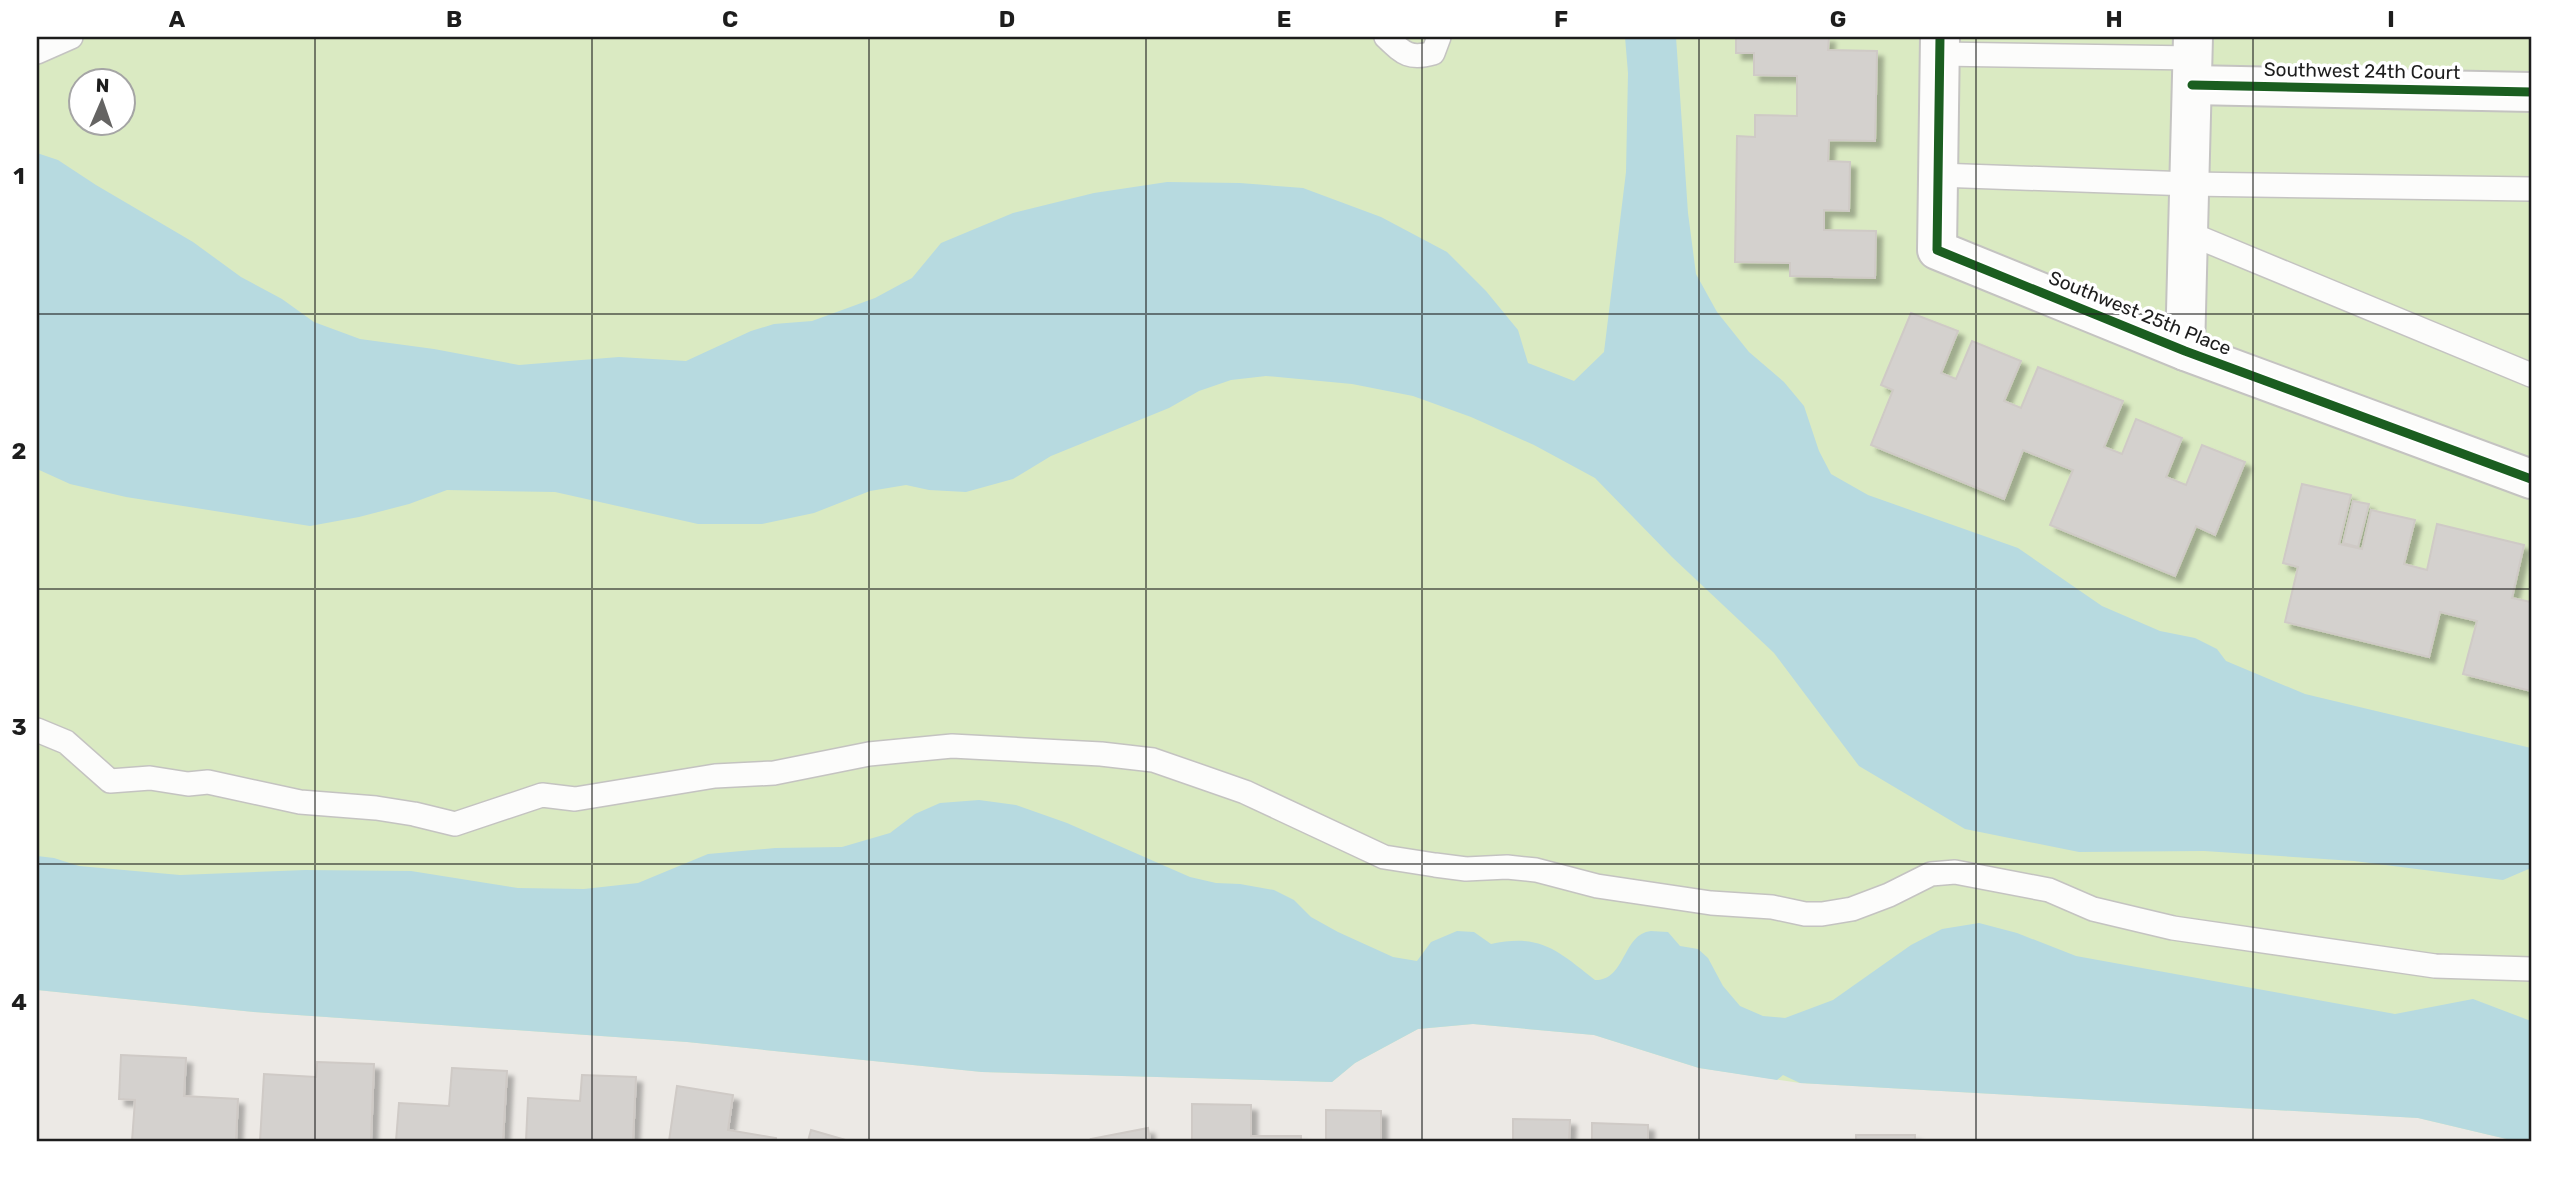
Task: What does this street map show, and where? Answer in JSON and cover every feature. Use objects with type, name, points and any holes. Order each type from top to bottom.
[{"type":"street","name":"Southwest 25th Place","points":[[1940,45],[1937,250],[2185,351],[2531,479]]},
{"type":"street","name":"Southwest 24th Court","points":[[2193,60],[2531,92]]},
{"type":"street","points":[[2185,351],[2193,60]]},
{"type":"lane","points":[[37,52],[71,37]]},
{"type":"lane","points":[[1386,37],[1411,57],[1433,53],[1440,37]]},
{"type":"lane","points":[[1940,45],[2193,60]]},
{"type":"lane","points":[[1938,176],[2190,184],[2531,189]]},
{"type":"lane","points":[[2188,233],[2531,375]]},
{"type":"lane","points":[[37,730],[66,742],[110,781],[150,778],[188,784],[208,782],[300,802],[376,808],[455,824],[542,795],[575,799],[715,776],[774,773],[869,754],[952,746],[1101,754],[1153,760],[1245,792],[1384,857],[1434,865],[1466,869],[1507,867],[1536,870],[1597,887],[1711,903],[1772,907],[1804,914],[1852,909],[1889,895],[1931,874],[1955,872],[2049,890],[2093,909],[2173,928],[2435,966],[2531,969]]},
{"type":"green space","points":[[37,37],[2531,37],[2531,1141],[2515,1141],[2418,1118],[1800,1083],[1699,1068],[1594,1035],[1473,1024],[1418,1029],[1355,1063],[1332,1082],[982,1072],[687,1042],[254,1012],[37,990]]},
{"type":"water","points":[[1625,37],[1676,37],[1688,213],[1696,274],[1717,312],[1749,352],[1784,382],[1804,406],[1819,451],[1831,474],[1868,495],[2018,548],[2102,606],[2160,631],[2195,638],[2217,649],[2226,661],[2305,694],[2531,748],[2531,868],[2503,880],[2354,861],[2204,851],[2079,852],[1965,829],[1859,766],[1774,653],[1672,557],[1595,478],[1534,445],[1471,417],[1413,396],[1352,384],[1266,376],[1231,380],[1199,391],[1169,408],[1051,456],[1013,479],[966,492],[929,490],[906,485],[870,491],[814,513],[762,524],[698,524],[555,492],[447,490],[409,504],[310,526],[126,497],[70,484],[37,469],[37,153],[58,160],[193,242],[241,277],[282,299],[314,322],[360,339],[519,365],[619,357],[686,361],[751,331],[774,324],[812,321],[875,298],[912,278],[941,243],[1013,213],[1094,193],[1167,182],[1240,183],[1303,188],[1381,217],[1447,252],[1486,291],[1518,330],[1528,363],[1574,381],[1604,352],[1626,172],[1628,73]]},
{"type":"water","points":[[979,800],[1016,805],[1067,823],[1190,877],[1274,890],[1294,900],[1311,917],[1393,957],[1417,961],[1431,942],[1457,931],[1474,932],[1491,944],[1523,941],[1548,947],[1595,980],[1613,973],[1634,940],[1642,934],[1651,931],[1668,932],[1680,946],[1698,949],[1708,958],[1723,986],[1740,1006],[1763,1016],[1785,1018],[1833,1000],[1911,945],[1942,929],[1979,923],[2017,933],[2076,956],[2395,1014],[2473,999],[2531,1021],[2531,1141],[2515,1141],[2418,1118],[1800,1083],[1783,1075],[1777,1080],[1699,1068],[1594,1035],[1473,1024],[1418,1029],[1355,1063],[1332,1082],[982,1072],[687,1042],[254,1012],[37,990],[37,856],[79,866],[180,875],[305,870],[411,871],[518,888],[584,889],[638,883],[708,854],[775,848],[842,847],[890,833],[915,814],[940,803]]},
{"type":"building","points":[[1736,37],[1829,37],[1828,50],[1877,51],[1875,141],[1829,140],[1828,161],[1850,162],[1849,211],[1824,210],[1824,230],[1876,231],[1875,278],[1790,276],[1790,263],[1735,262],[1737,136],[1755,137],[1755,115],[1797,116],[1797,76],[1754,75],[1754,53],[1736,53]]},
{"type":"building","points":[[1911,313],[1958,331],[1941,373],[1956,379],[1972,341],[2021,361],[2004,401],[2021,408],[2038,367],[2123,401],[2104,447],[2122,454],[2136,419],[2182,438],[2166,477],[2186,485],[2202,445],[2245,462],[2215,535],[2196,526],[2175,576],[2050,525],[2073,470],[2023,450],[2004,499],[1871,445],[1893,390],[1881,385]]},
{"type":"building","points":[[2302,484],[2351,495],[2339,544],[2362,549],[2371,510],[2415,520],[2404,564],[2427,570],[2437,524],[2524,545],[2512,598],[2531,602],[2531,691],[2463,674],[2477,621],[2440,612],[2429,657],[2285,622],[2298,567],[2283,563]]},
{"type":"building","points":[[2353,501],[2369,504],[2358,547],[2343,543]]},
{"type":"building","points":[[121,1055],[186,1058],[184,1096],[238,1099],[236,1141],[132,1141],[135,1100],[119,1099]]},
{"type":"building","points":[[317,1062],[374,1064],[371,1141],[260,1141],[264,1074],[316,1077]]},
{"type":"building","points":[[452,1068],[507,1071],[503,1141],[396,1141],[399,1103],[449,1106]]},
{"type":"building","points":[[582,1075],[636,1077],[633,1141],[526,1141],[528,1098],[580,1101]]},
{"type":"building","points":[[677,1086],[733,1095],[728,1130],[776,1138],[776,1141],[669,1141]]},
{"type":"building","points":[[1192,1104],[1251,1105],[1251,1136],[1301,1136],[1301,1141],[1192,1141]]},
{"type":"building","points":[[1326,1110],[1381,1111],[1381,1141],[1326,1141]]},
{"type":"building","points":[[1513,1119],[1570,1120],[1569,1141],[1513,1141]]},
{"type":"building","points":[[1592,1123],[1648,1125],[1648,1141],[1592,1141]]},
{"type":"building","points":[[1148,1128],[1150,1141],[1091,1139]]},
{"type":"building","points":[[811,1130],[849,1141],[808,1141]]},
{"type":"building","points":[[1856,1135],[1915,1135],[1915,1141],[1856,1141]]},
{"type":"cycle path","points":[[1940,37],[1937,250],[2185,351],[2531,479]]},
{"type":"cycle path","points":[[2192,85],[2531,92]]}]
